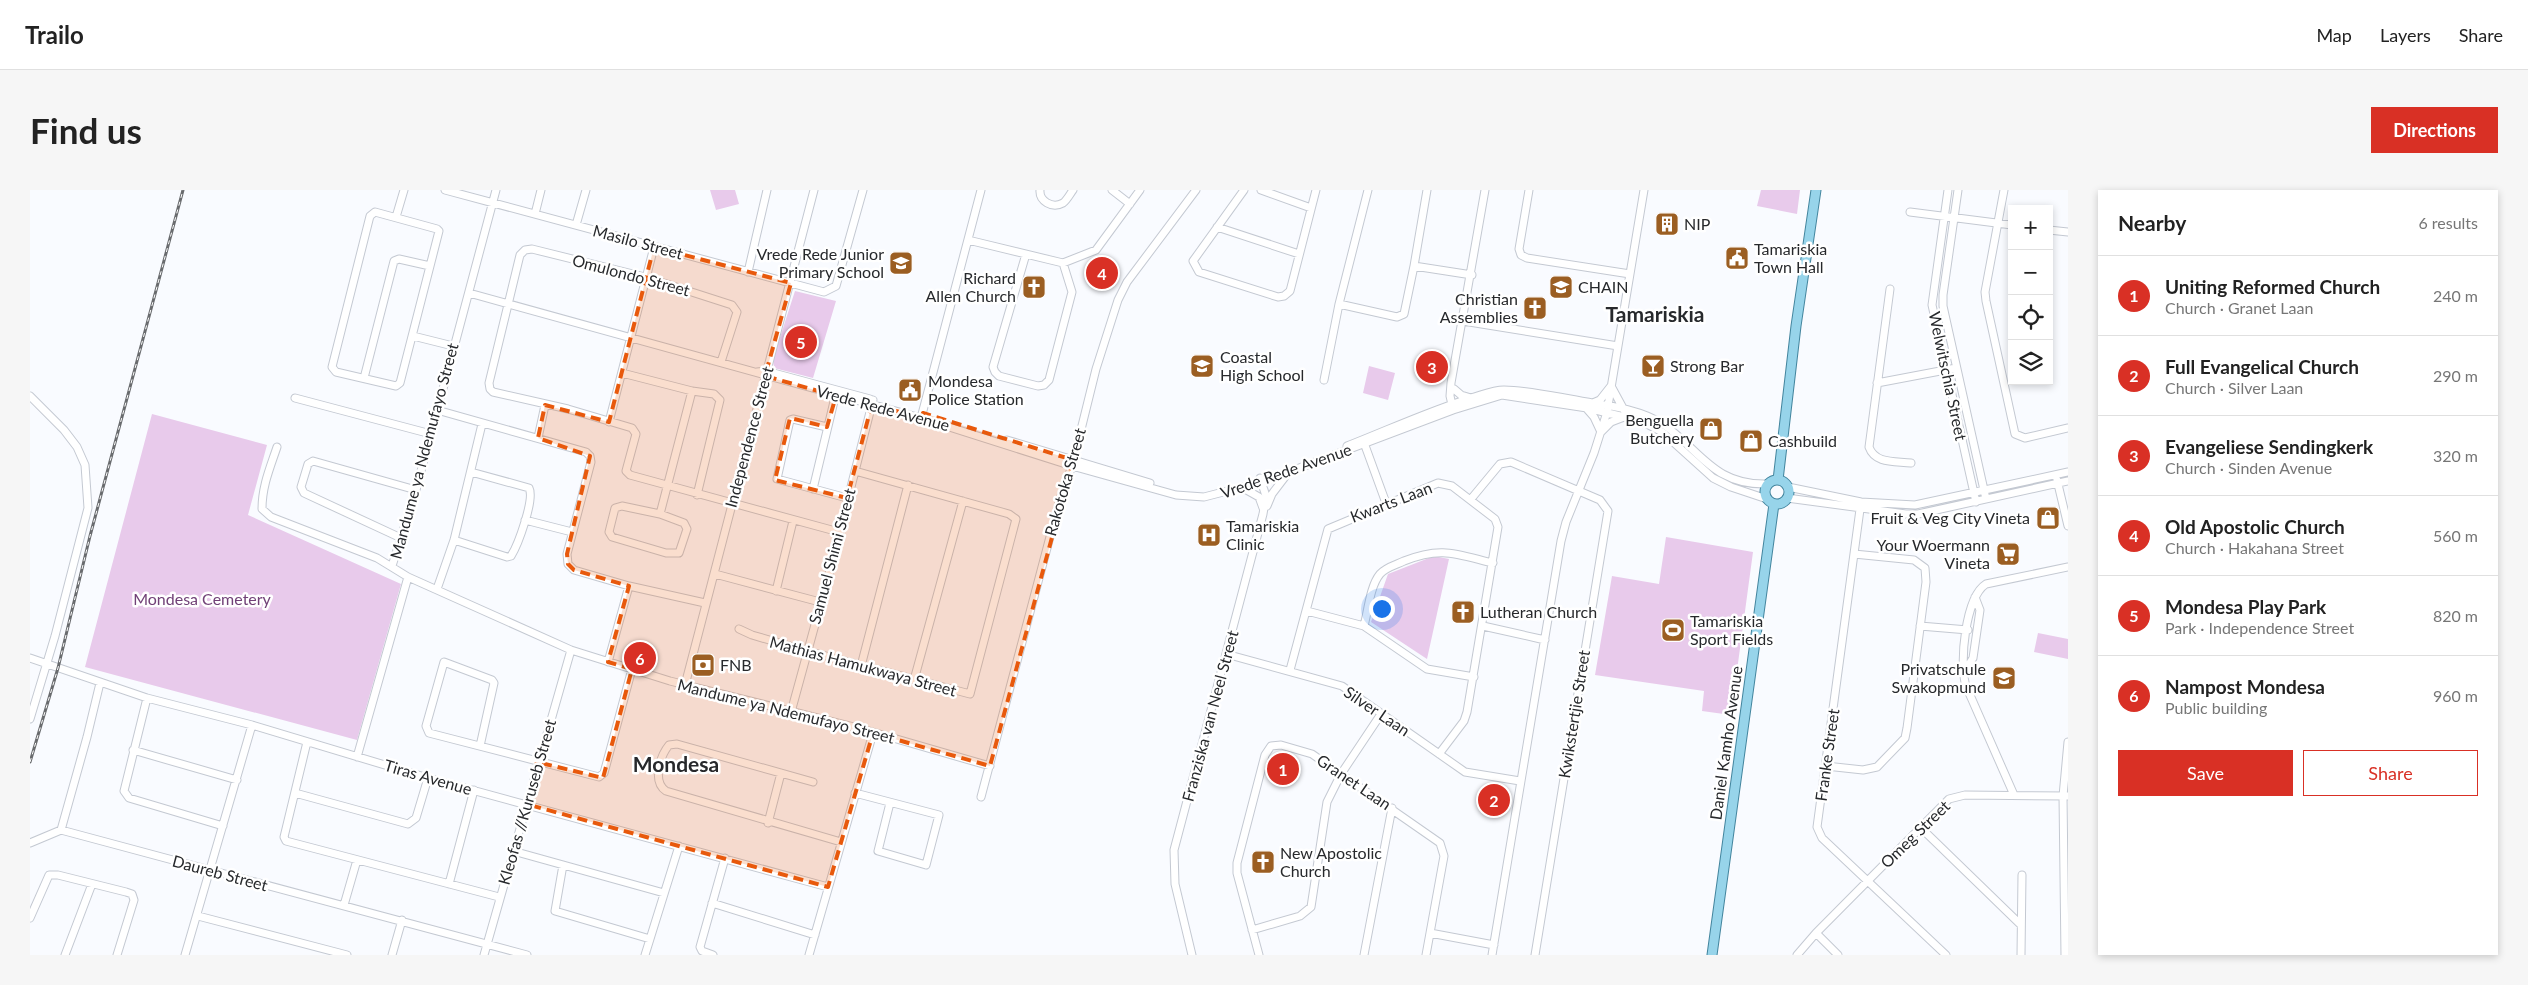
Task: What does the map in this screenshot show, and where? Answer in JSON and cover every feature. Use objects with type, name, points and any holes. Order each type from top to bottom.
[{"type":"main road","points":[[1778,480],[1796,326],[1816,190]]},
{"type":"main road","points":[[1768,484],[1778,480]]},
{"type":"main road","points":[[1770,502],[1784,502],[1787,498],[1788,487],[1778,480]]},
{"type":"main road","name":"Daniel Kamho Avenue","points":[[1712,955],[1770,502],[1764,491],[1768,484]]},
{"type":"street","points":[[396,216],[404,190]]},
{"type":"street","name":"Masilo Street","points":[[446,190],[824,292],[836,286],[863,190]]},
{"type":"street","name":"Mandume ya Ndemufayo Street","points":[[496,190],[416,490],[392,566],[408,577],[572,650],[685,684],[873,732],[990,766]]},
{"type":"street","points":[[535,214],[541,190]]},
{"type":"street","points":[[576,225],[586,190]]},
{"type":"street","points":[[748,272],[767,190]]},
{"type":"street","name":"Independence Street","points":[[685,684],[814,190]]},
{"type":"street","points":[[922,415],[981,190]]},
{"type":"street","points":[[1040,190],[1040,198],[1043,202],[1055,205],[1062,204],[1073,190]]},
{"type":"street","points":[[1112,190],[1130,204]]},
{"type":"street","points":[[968,240],[1063,263],[1096,250],[1140,190]]},
{"type":"street","name":"Rakotoka Street","points":[[981,797],[1096,369],[1118,300],[1127,282],[1196,190]]},
{"type":"street","points":[[1244,190],[1193,261],[1199,272],[1278,297],[1284,296],[1290,291],[1316,190]]},
{"type":"street","points":[[1260,190],[1311,208]]},
{"type":"street","points":[[1324,380],[1340,304],[1368,190]]},
{"type":"street","points":[[1340,304],[1396,317],[1404,314],[1427,190]]},
{"type":"street","points":[[1455,406],[1452,386],[1485,190]]},
{"type":"street","points":[[1529,190],[1519,249],[1521,255],[1527,258],[1630,274]]},
{"type":"street","points":[[1492,955],[1520,781],[1564,531],[1608,409],[1644,190]]},
{"type":"street","name":"Welwitschia Street","points":[[1948,190],[1932,300],[1976,502]]},
{"type":"street","name":"Welwitschia Street","points":[[1958,190],[1943,295],[1956,368],[1986,499]]},
{"type":"street","points":[[2004,190],[1985,292],[2015,434],[2025,438],[2068,428]]},
{"type":"street","points":[[375,212],[396,216],[437,229],[439,232],[430,266],[400,383],[396,386],[388,385],[336,372],[332,367],[370,216],[375,212]]},
{"type":"street","points":[[1910,212],[2008,224]]},
{"type":"street","points":[[1217,227],[1299,254]]},
{"type":"street","points":[[2053,230],[2068,232]]},
{"type":"street","points":[[609,422],[654,247]]},
{"type":"street","name":"Omulondo Street","points":[[510,305],[520,255],[525,250],[532,249],[645,277],[735,307],[737,312],[721,362]]},
{"type":"street","points":[[1026,254],[993,367],[994,372],[1000,376],[1038,386],[1044,385],[1048,380],[1071,296],[1071,284],[1063,263]]},
{"type":"street","points":[[364,378],[394,261],[399,259],[430,266]]},
{"type":"street","points":[[1414,266],[1472,275]]},
{"type":"street","points":[[1890,289],[1869,447],[1871,453],[1879,460],[1911,463]]},
{"type":"street","name":"Vrede Rede Avenue","points":[[469,293],[922,415],[1176,495],[1204,497],[1243,488],[1364,442]]},
{"type":"street","points":[[510,305],[496,348],[490,389],[494,392],[568,409],[635,431],[628,473],[698,495],[839,532]]},
{"type":"street","points":[[1463,321],[1618,346]]},
{"type":"street","points":[[413,336],[453,346]]},
{"type":"street","points":[[1877,383],[1956,368]]},
{"type":"street","points":[[622,373],[692,391],[714,394],[720,400],[698,495]]},
{"type":"street","points":[[1452,386],[1461,395],[1472,398]]},
{"type":"street","points":[[1601,432],[1590,406],[1600,400],[1611,386]]},
{"type":"street","points":[[1601,432],[1624,413],[1611,386]]},
{"type":"street","name":"Vrede Rede Avenue","points":[[1072,463],[1177,491],[1204,493],[1261,480],[1290,471],[1472,398],[1504,390],[1608,409],[1642,420],[1662,432],[1710,476],[1721,483],[1770,502]]},
{"type":"street","points":[[660,514],[692,391]]},
{"type":"street","points":[[813,489],[836,393]]},
{"type":"street","name":"Vrede Rede Avenue","points":[[1455,406],[1502,395],[1590,406]]},
{"type":"street","points":[[30,396],[64,430],[77,447],[85,465],[88,487],[88,508],[30,719]]},
{"type":"street","points":[[296,398],[431,434]]},
{"type":"street","name":"Samuel Shimi Street","points":[[791,712],[873,402]]},
{"type":"street","points":[[538,438],[545,405]]},
{"type":"street","points":[[437,410],[586,452],[590,456],[591,462],[567,554],[568,564],[574,570],[629,586],[706,603]]},
{"type":"street","name":"Vrede Rede Avenue","points":[[1624,413],[1642,414],[1661,423],[1710,467],[1724,476],[1742,482],[1768,484]]},
{"type":"street","points":[[827,427],[793,419],[790,420],[776,476],[780,481],[847,498]]},
{"type":"street","points":[[437,589],[454,540],[482,424]]},
{"type":"street","points":[[1364,442],[1386,503]]},
{"type":"street","points":[[277,447],[265,480],[262,509],[271,517],[392,566]]},
{"type":"street","points":[[401,538],[304,494],[301,487],[308,464],[313,461],[416,490]]},
{"type":"street","name":"Kwikstertjie Street","points":[[1471,499],[1504,461],[1511,462],[1600,500],[1607,506],[1608,513],[1535,955]]},
{"type":"street","name":"Mathias Hamukwaya Street","points":[[739,629],[752,635],[807,651],[970,694],[1016,519],[1009,514],[855,471]]},
{"type":"street","points":[[1263,514],[1272,494],[1290,471]]},
{"type":"street","points":[[454,540],[507,557],[513,553],[525,520],[531,496],[528,488],[471,472]]},
{"type":"street","points":[[1787,498],[1860,505],[1918,514],[2058,483],[2068,483],[2066,472],[1915,505],[1860,505],[1788,487]]},
{"type":"street","points":[[2056,474],[2068,526]]},
{"type":"street","name":"Franziska van Neel Street","points":[[1192,955],[1175,884],[1174,850],[1263,514],[1266,496],[1261,480]]},
{"type":"street","name":"Kwarts Laan","points":[[1290,670],[1328,529],[1386,503],[1438,483],[1452,486],[1471,499],[1497,523],[1483,626],[1464,721],[1440,754]]},
{"type":"street","points":[[861,666],[908,485]]},
{"type":"street","points":[[1243,488],[1259,497],[1263,514]]},
{"type":"street","points":[[914,680],[962,501]]},
{"type":"street","name":"Franke Street","points":[[1860,505],[1818,819],[1818,832],[1946,955]]},
{"type":"street","points":[[618,507],[660,514],[686,526],[677,554],[645,547],[610,535],[610,526],[618,507]]},
{"type":"street","points":[[525,520],[572,532]]},
{"type":"street","points":[[776,591],[793,521]]},
{"type":"street","points":[[1364,626],[1376,583],[1380,574],[1388,568],[1424,553],[1444,551],[1493,563]]},
{"type":"street","points":[[1826,766],[1870,769],[1877,767],[1905,738],[1926,582],[1925,568],[1914,560],[1854,554]]},
{"type":"street","points":[[2014,795],[1966,686],[1963,674],[1962,661],[1972,603],[1986,584],[2068,567]]},
{"type":"street","points":[[715,574],[820,602]]},
{"type":"street","points":[[357,757],[408,577]]},
{"type":"street","points":[[608,662],[629,586]]},
{"type":"street","points":[[1963,674],[1973,658],[1980,610],[1975,597]]},
{"type":"street","points":[[1307,611],[1364,626],[1420,666],[1474,677]]},
{"type":"street","points":[[1483,626],[1544,640]]},
{"type":"street","points":[[1920,626],[1968,630]]},
{"type":"street","name":"Kleofas //Kuruseb Street","points":[[484,955],[538,762],[572,650]]},
{"type":"street","name":"Silver Laan","points":[[1226,654],[1290,670],[1342,686],[1465,772],[1520,781]]},
{"type":"street","name":"Tiras Avenue","points":[[30,658],[147,698],[252,725],[428,778],[725,858],[828,888]]},
{"type":"street","points":[[480,746],[494,683],[492,680],[444,662],[434,690],[427,730],[429,733],[599,777],[602,776],[632,669]]},
{"type":"street","points":[[30,843],[61,830],[88,737],[100,683]]},
{"type":"street","points":[[147,698],[132,750],[124,791],[129,798],[223,826]]},
{"type":"street","points":[[1252,930],[1300,916],[1311,907],[1327,802],[1340,774],[1381,714]]},
{"type":"street","points":[[185,955],[198,916],[252,725]]},
{"type":"street","points":[[809,955],[873,732]]},
{"type":"street","points":[[307,742],[285,839],[357,860],[500,897]]},
{"type":"street","points":[[2065,955],[2065,796],[2068,742]]},
{"type":"street","points":[[813,782],[677,744],[669,745],[664,751],[658,780],[660,787],[666,791],[768,823],[841,842]]},
{"type":"street","name":"Granet Laan","points":[[1259,955],[1237,873],[1237,863],[1266,755],[1271,746],[1281,745],[1312,754],[1440,843],[1444,856],[1426,955]]},
{"type":"street","points":[[132,750],[236,780]]},
{"type":"street","points":[[768,823],[781,774]]},
{"type":"street","points":[[295,793],[408,824],[416,818],[428,778]]},
{"type":"street","points":[[449,884],[474,790]]},
{"type":"street","points":[[855,792],[939,815],[926,865],[878,851],[890,802]]},
{"type":"street","name":"Omeg Street","points":[[1798,955],[1816,933],[1949,799],[1965,795],[2065,796]]},
{"type":"street","points":[[1364,955],[1392,808]]},
{"type":"street","points":[[1920,827],[2021,925]]},
{"type":"street","name":"Daureb Street","points":[[61,830],[527,955]]},
{"type":"street","points":[[645,955],[679,846]]},
{"type":"street","points":[[513,851],[664,893]]},
{"type":"street","points":[[712,955],[702,951],[700,948],[725,858]]},
{"type":"street","points":[[344,905],[357,860]]},
{"type":"street","points":[[564,865],[555,911],[650,939]]},
{"type":"street","points":[[30,918],[49,875],[58,875],[132,894],[134,900],[117,955]]},
{"type":"street","points":[[2021,955],[2022,875]]},
{"type":"street","points":[[65,955],[92,884]]},
{"type":"street","points":[[712,903],[815,935]]},
{"type":"street","points":[[198,916],[320,952],[347,955]]},
{"type":"street","points":[[392,955],[402,920]]},
{"type":"street","points":[[1430,933],[1494,945]]},
{"type":"street","points":[[1816,933],[1838,955]]},
{"type":"highlighted area","points":[[654,247],[791,283],[765,376],[836,396],[827,427],[790,418],[775,480],[847,498],[872,404],[921,418],[923,413],[1073,460],[990,766],[873,733],[828,887],[526,804],[537,762],[603,778],[632,669],[608,662],[629,586],[574,570],[568,564],[567,554],[590,456],[538,438],[545,405],[609,422]]},
{"type":"green space","points":[[710,190],[735,190],[739,204],[716,210]]},
{"type":"green space","points":[[1761,190],[1800,190],[1797,214],[1757,206]]},
{"type":"green space","points":[[795,291],[836,301],[813,378],[774,368],[773,359]]},
{"type":"green space","points":[[1369,366],[1395,373],[1388,400],[1363,393]]},
{"type":"green space","name":"Mondesa Cemetery","points":[[152,414],[267,445],[248,515],[401,584],[357,740],[85,667]]},
{"type":"green space","name":"Tamariskia Sport Fields","points":[[1666,537],[1753,552],[1731,715],[1702,711],[1704,691],[1595,675],[1612,576],[1659,584]]},
{"type":"green space","points":[[1434,556],[1449,559],[1427,659],[1371,622],[1388,574]]},
{"type":"green space","points":[[2038,633],[2068,639],[2068,659],[2034,652]]},
{"type":"railway","points":[[30,762],[58,668],[90,536],[183,190]]},
{"type":"place","name":"NIP","points":[[1667,224]]},
{"type":"place","name":"Tamariskia Town Hall","points":[[1737,258]]},
{"type":"place","name":"Vrede Rede Junior Primary School","points":[[901,263]]},
{"type":"place","name":"Old Apostolic Church","points":[[1102,273]]},
{"type":"place","name":"Richard Allen Church","points":[[1034,287]]},
{"type":"place","name":"CHAIN","points":[[1561,287]]},
{"type":"place","name":"Christian Assemblies","points":[[1535,308]]},
{"type":"place","name":"Mondesa Play Park","points":[[801,342]]},
{"type":"place","name":"Coastal High School","points":[[1202,366]]},
{"type":"place","name":"Strong Bar","points":[[1653,366]]},
{"type":"place","name":"Evangeliese Sendingkerk","points":[[1432,367]]},
{"type":"place","name":"Mondesa Police Station","points":[[910,390]]},
{"type":"place","name":"Benguella Butchery","points":[[1711,429]]},
{"type":"place","name":"Cashbuild","points":[[1751,441]]},
{"type":"place","name":"Fruit & Veg City Vineta","points":[[2048,518]]},
{"type":"place","name":"Tamariskia Clinic","points":[[1209,535]]},
{"type":"place","name":"Your Woermann Vineta","points":[[2008,554]]},
{"type":"place","name":"Lutheran Church","points":[[1463,612]]},
{"type":"place","name":"Tamariskia Sport Fields","points":[[1673,630]]},
{"type":"place","name":"Nampost Mondesa","points":[[640,658]]},
{"type":"place","name":"FNB","points":[[703,665]]},
{"type":"place","name":"Privatschule Swakopmund","points":[[2004,678]]},
{"type":"place","name":"Uniting Reformed Church","points":[[1283,769]]},
{"type":"place","name":"Full Evangelical Church","points":[[1494,800]]},
{"type":"place","name":"New Apostolic Church","points":[[1263,862]]},
{"type":"district","name":"Tamariskia","points":[[1655,315]]},
{"type":"district","name":"Mondesa","points":[[676,765]]}]
